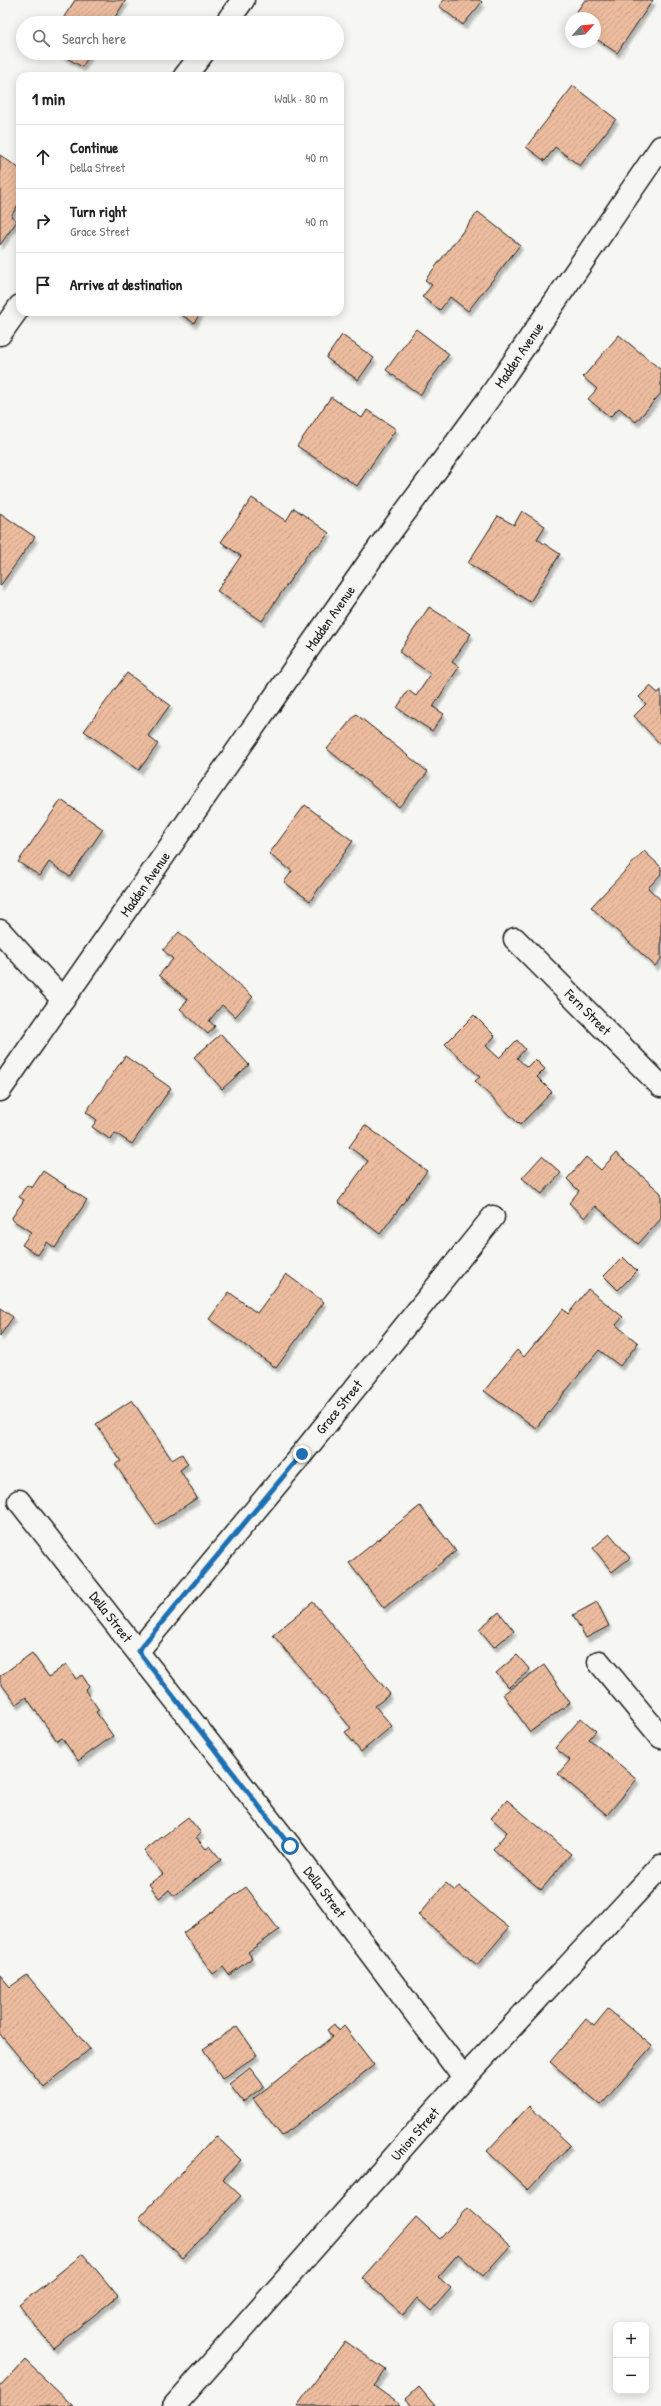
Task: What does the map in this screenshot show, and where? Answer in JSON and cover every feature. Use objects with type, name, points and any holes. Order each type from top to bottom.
[{"type":"street","points":[[231,16],[243,0]]},
{"type":"street","points":[[188,72],[198,60]]},
{"type":"street","name":"Madden Avenue","points":[[0,1090],[378,549],[487,401],[661,147]]},
{"type":"street","points":[[0,334],[16,312]]},
{"type":"street","points":[[0,931],[63,1000]]},
{"type":"street","name":"Fern Street","points":[[515,939],[661,1086]]},
{"type":"street","name":"Grace Street","points":[[138,1651],[297,1460],[493,1217]]},
{"type":"street","name":"Della Street","points":[[19,1501],[290,1846],[464,2078]]},
{"type":"street","points":[[598,1662],[661,1736]]},
{"type":"street","name":"Union Street","points":[[174,2406],[464,2078],[661,1866]]},
{"type":"building","points":[[75,0],[126,0],[116,16],[65,16]]},
{"type":"building","points":[[444,0],[479,0],[482,2],[463,25],[439,6]]},
{"type":"building","points":[[585,0],[653,0],[617,53],[601,42],[601,12],[576,12]]},
{"type":"building","points":[[70,60],[86,60],[82,67]]},
{"type":"building","points":[[573,86],[616,119],[580,166],[555,147],[545,161],[526,147]]},
{"type":"building","points":[[0,155],[16,166],[16,208],[11,216],[16,220],[16,222],[0,245]]},
{"type":"building","points":[[478,212],[520,245],[468,311],[450,297],[440,310],[422,297],[432,285],[425,280]]},
{"type":"building","points":[[183,316],[198,316],[194,323]]},
{"type":"building","points":[[416,329],[449,354],[420,395],[386,370]]},
{"type":"building","points":[[342,335],[374,358],[358,380],[326,358]]},
{"type":"building","points":[[619,335],[661,370],[661,393],[636,422],[619,408],[610,417],[588,399],[597,389],[583,377]]},
{"type":"building","points":[[331,397],[362,418],[367,410],[396,429],[357,486],[297,446]]},
{"type":"building","points":[[252,498],[286,521],[294,508],[329,533],[320,544],[310,551],[262,621],[217,591],[241,556],[221,542]]},
{"type":"building","points":[[522,511],[545,526],[537,539],[560,554],[530,602],[468,563],[498,516],[514,525]]},
{"type":"building","points":[[0,513],[35,537],[0,586]]},
{"type":"building","points":[[429,607],[471,634],[452,662],[459,667],[433,707],[444,714],[432,731],[397,708],[408,690],[416,696],[431,674],[399,652]]},
{"type":"building","points":[[127,673],[170,705],[148,736],[158,744],[139,770],[84,731]]},
{"type":"building","points":[[650,686],[658,693],[661,690],[661,745],[634,716],[646,704],[639,697]]},
{"type":"building","points":[[356,714],[428,772],[399,807],[327,749]]},
{"type":"building","points":[[61,800],[103,829],[70,877],[49,862],[40,876],[18,862]]},
{"type":"building","points":[[305,805],[353,841],[310,901],[284,882],[292,871],[269,854]]},
{"type":"building","points":[[644,851],[661,867],[661,874],[648,888],[661,900],[661,959],[655,966],[591,907]]},
{"type":"building","points":[[179,932],[253,997],[235,1017],[222,1005],[209,1021],[215,1026],[208,1034],[180,1009],[188,1000],[159,975],[173,959],[163,950]]},
{"type":"building","points":[[474,1015],[495,1036],[486,1046],[499,1058],[517,1040],[525,1049],[517,1058],[527,1067],[535,1059],[545,1069],[537,1077],[552,1092],[520,1125],[475,1081],[480,1077],[445,1044]]},
{"type":"building","points":[[221,1034],[249,1065],[222,1089],[194,1057]]},
{"type":"building","points":[[125,1056],[171,1088],[132,1144],[115,1133],[111,1140],[92,1127],[97,1120],[86,1112]]},
{"type":"building","points":[[365,1125],[427,1171],[380,1234],[338,1202],[368,1161],[349,1147]]},
{"type":"building","points":[[616,1153],[661,1193],[661,1219],[638,1244],[596,1206],[585,1218],[569,1203],[579,1191],[567,1179],[586,1157],[601,1170]]},
{"type":"building","points":[[542,1156],[561,1173],[542,1194],[522,1178]]},
{"type":"building","points":[[43,1171],[87,1200],[55,1248],[47,1242],[38,1255],[22,1245],[31,1232],[11,1219],[24,1200],[19,1197],[27,1185],[32,1188]]},
{"type":"building","points":[[623,1257],[637,1271],[618,1290],[604,1276]]},
{"type":"building","points":[[286,1274],[324,1302],[276,1368],[209,1319],[229,1292],[257,1313]]},
{"type":"building","points":[[588,1289],[623,1317],[616,1325],[638,1343],[620,1366],[599,1350],[536,1428],[484,1391],[517,1350],[524,1357],[563,1309],[568,1314]]},
{"type":"building","points":[[0,1308],[13,1317],[0,1336]]},
{"type":"building","points":[[132,1400],[172,1460],[182,1454],[188,1464],[180,1470],[197,1498],[156,1525],[115,1464],[121,1461],[96,1424]]},
{"type":"building","points":[[420,1506],[456,1551],[384,1608],[349,1563]]},
{"type":"building","points":[[610,1534],[630,1558],[612,1572],[593,1548]]},
{"type":"building","points":[[313,1602],[390,1694],[375,1706],[392,1726],[361,1752],[345,1732],[351,1728],[273,1635]]},
{"type":"building","points":[[597,1602],[609,1626],[586,1638],[573,1615]]},
{"type":"building","points":[[499,1612],[514,1631],[494,1647],[479,1629]]},
{"type":"building","points":[[32,1653],[49,1677],[66,1664],[76,1679],[82,1675],[89,1686],[85,1690],[99,1710],[96,1712],[113,1736],[78,1761],[62,1738],[57,1741],[26,1697],[16,1704],[0,1682],[0,1676]]},
{"type":"building","points":[[517,1655],[530,1670],[509,1687],[496,1673]]},
{"type":"building","points":[[544,1665],[570,1703],[530,1732],[503,1694]]},
{"type":"building","points":[[581,1718],[596,1731],[589,1739],[637,1779],[607,1815],[558,1774],[570,1760],[555,1748]]},
{"type":"building","points":[[507,1800],[571,1854],[541,1890],[493,1849],[507,1832],[491,1818]]},
{"type":"building","points":[[188,1817],[201,1833],[196,1837],[206,1849],[210,1846],[221,1860],[174,1896],[169,1890],[159,1898],[149,1884],[163,1874],[144,1851]]},
{"type":"building","points":[[446,1883],[455,1891],[459,1886],[509,1928],[477,1965],[418,1915]]},
{"type":"building","points":[[246,1887],[279,1930],[248,1952],[252,1958],[229,1975],[223,1967],[213,1974],[183,1933]]},
{"type":"building","points":[[0,1975],[10,1987],[27,1975],[90,2049],[44,2087],[0,2034]]},
{"type":"building","points":[[608,2009],[652,2046],[601,2105],[550,2062],[586,2019],[594,2026]]},
{"type":"building","points":[[334,2024],[339,2031],[344,2026],[374,2065],[282,2136],[253,2099],[332,2037],[327,2030]]},
{"type":"building","points":[[237,2026],[257,2055],[222,2079],[203,2049]]},
{"type":"building","points":[[250,2068],[264,2086],[243,2102],[229,2084]]},
{"type":"building","points":[[529,2106],[570,2145],[528,2190],[487,2151]]},
{"type":"building","points":[[216,2136],[241,2160],[223,2179],[241,2196],[183,2258],[139,2218]]},
{"type":"building","points":[[467,2208],[510,2246],[483,2276],[458,2254],[438,2277],[451,2288],[431,2311],[417,2298],[403,2315],[362,2278],[416,2217],[440,2239]]},
{"type":"building","points":[[83,2254],[118,2296],[53,2348],[19,2305]]},
{"type":"building","points":[[345,2341],[386,2370],[374,2386],[399,2404],[397,2406],[297,2406]]},
{"type":"building","points":[[25,2360],[73,2406],[0,2406],[0,2387]]},
{"type":"building","points":[[419,2387],[435,2406],[412,2406],[406,2399]]},
{"type":"route","points":[[290,1846],[138,1651],[302,1454]]}]
